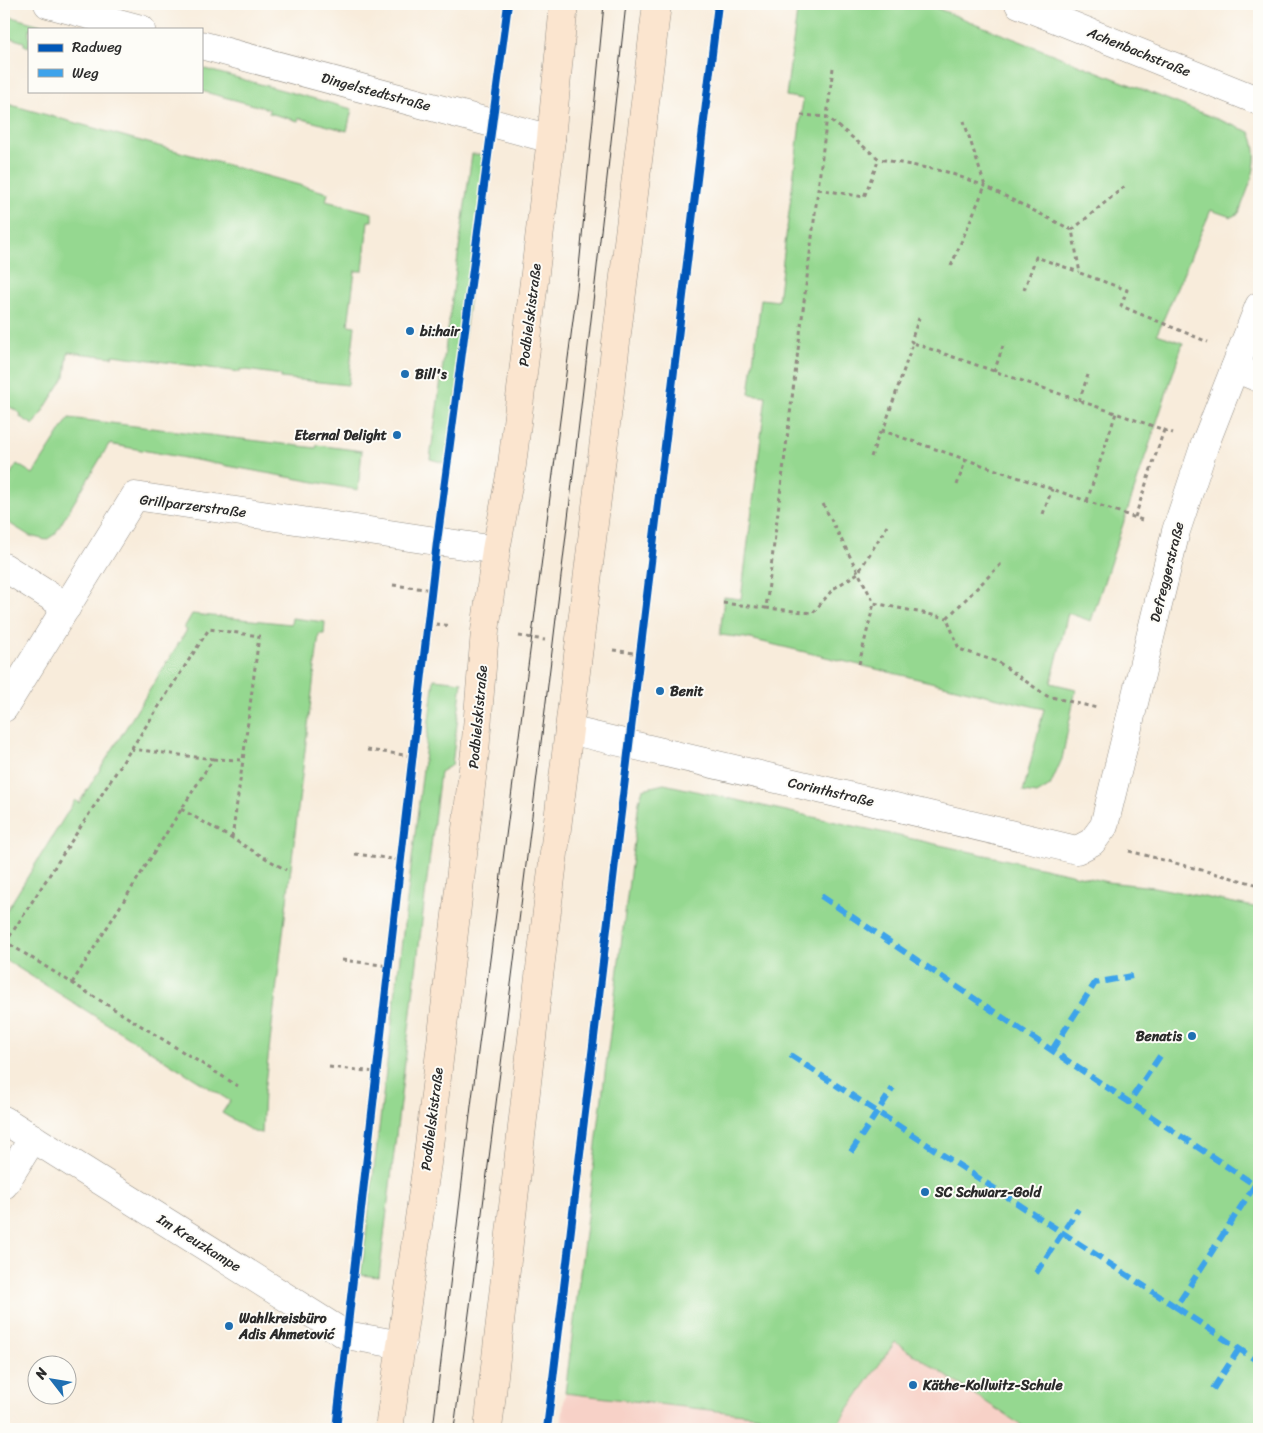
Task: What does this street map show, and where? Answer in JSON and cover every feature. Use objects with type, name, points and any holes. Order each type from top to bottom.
[{"type":"main road","name":"Podbielskistraße","points":[[389,1429],[427,1163],[473,772],[485,631],[496,550],[512,465],[551,139],[564,4]]},
{"type":"main road","points":[[488,1429],[538,985],[657,4]]},
{"type":"street","points":[[48,4],[137,28]]},
{"type":"street","name":"Achenbachstraße","points":[[1019,4],[1259,101]]},
{"type":"street","name":"Dingelstedtstraße","points":[[202,45],[551,139]]},
{"type":"street","name":"Defreggerstraße","points":[[1092,842],[1104,826],[1176,532],[1205,444],[1245,367],[1259,306]]},
{"type":"street","name":"Grillparzerstraße","points":[[4,708],[135,496],[496,550]]},
{"type":"street","points":[[4,567],[67,607]]},
{"type":"street","name":"Corinthstraße","points":[[569,730],[1077,850],[1092,842]]},
{"type":"street","name":"Im Kreuzkampe","points":[[4,1120],[346,1335],[402,1345]]},
{"type":"street","points":[[4,1185],[33,1138]]},
{"type":"path","points":[[766,608],[833,68]]},
{"type":"path","points":[[801,115],[827,117],[879,159],[947,172],[985,186],[1072,230]]},
{"type":"path","points":[[951,266],[985,186],[964,121]]},
{"type":"path","points":[[818,189],[864,197],[879,159]]},
{"type":"path","points":[[1072,230],[1125,186]]},
{"type":"path","points":[[1072,230],[1080,273]]},
{"type":"path","points":[[1024,290],[1036,257],[1127,290],[1121,306],[1245,367]]},
{"type":"path","points":[[872,457],[879,434],[883,431],[913,343],[911,341],[919,318]]},
{"type":"path","points":[[913,343],[1178,435]]},
{"type":"path","points":[[994,372],[1003,346]]},
{"type":"path","points":[[1079,401],[1088,375]]},
{"type":"path","points":[[1087,501],[1116,413]]},
{"type":"path","points":[[1134,517],[1164,430]]},
{"type":"path","points":[[883,431],[1149,522]]},
{"type":"path","points":[[957,485],[966,459]]},
{"type":"path","points":[[1044,514],[1052,489]]},
{"type":"path","points":[[823,504],[874,602],[859,664]]},
{"type":"path","points":[[723,603],[813,613],[833,590],[858,573],[887,526]]},
{"type":"path","points":[[946,618],[1001,564]]},
{"type":"path","points":[[393,585],[432,590]]},
{"type":"path","points":[[874,602],[946,618]]},
{"type":"path","points":[[946,618],[960,649],[998,662],[1048,696],[1131,715]]},
{"type":"path","points":[[428,623],[640,654]]},
{"type":"path","points":[[232,838],[259,636],[209,629],[6,942],[238,1086]]},
{"type":"path","points":[[131,749],[243,760]]},
{"type":"path","points":[[367,750],[413,756]]},
{"type":"path","points":[[72,983],[213,758]]},
{"type":"path","points":[[181,809],[286,870]]},
{"type":"path","points":[[1092,842],[1259,884]]},
{"type":"path","points":[[355,854],[401,860]]},
{"type":"path","points":[[342,960],[389,966]]},
{"type":"path","points":[[329,1067],[376,1072]]},
{"type":"shaded area","name":"Käthe-Kollwitz-Schule","points":[[895,1341],[1027,1429],[834,1429]]},
{"type":"shaded area","points":[[565,1393],[811,1422],[823,1429],[561,1429]]},
{"type":"green space","points":[[798,4],[926,4],[1250,132],[1254,143],[1255,163],[1239,213],[1231,217],[1211,210],[1157,334],[1183,343],[1091,621],[1068,613],[1051,683],[1076,689],[1062,759],[1050,786],[1037,794],[1023,792],[1044,709],[746,638],[720,635],[724,597],[741,599],[766,396],[749,394],[761,299],[778,301],[803,99],[786,96]]},
{"type":"green space","points":[[4,15],[51,28],[28,28],[28,47],[24,45],[24,42],[4,36]]},
{"type":"green space","points":[[202,68],[352,109],[347,131],[299,118],[298,121],[269,113],[269,109],[202,91]]},
{"type":"green space","points":[[4,103],[328,193],[326,201],[372,213],[372,221],[368,221],[363,271],[355,271],[348,325],[355,326],[348,385],[281,378],[281,375],[240,369],[240,372],[113,355],[112,357],[68,352],[65,376],[34,425],[20,417],[21,414],[4,403]]},
{"type":"green space","points":[[472,154],[488,155],[448,464],[430,459]]},
{"type":"green space","points":[[69,418],[316,448],[317,445],[362,451],[358,490],[109,444],[55,534],[46,540],[30,536],[4,520],[4,480],[6,481],[17,464],[33,474]]},
{"type":"green space","points":[[192,614],[291,624],[292,618],[325,622],[324,634],[319,634],[264,1092],[262,1133],[254,1132],[222,1113],[230,1101],[4,959],[4,915],[75,800],[79,803],[187,630],[184,628]]},
{"type":"green space","points":[[434,679],[462,682],[452,765],[440,772],[379,1277],[361,1275]]},
{"type":"green space","name":"SC Schwarz-Gold","points":[[664,784],[1107,882],[1154,887],[1259,908],[1259,1429],[1027,1429],[895,1342],[834,1429],[823,1429],[811,1422],[565,1393],[639,801],[643,789]]},
{"type":"tram line","points":[[433,1429],[471,1106],[577,289],[604,4]]},
{"type":"tram line","points":[[454,1429],[544,717],[626,4]]},
{"type":"marked path","points":[[821,896],[1129,1102],[1160,1056]]},
{"type":"marked path","points":[[1052,1050],[1095,983],[1132,976]]},
{"type":"marked path","points":[[790,1055],[1176,1307],[1255,1185],[1129,1102]]},
{"type":"marked path","points":[[851,1152],[893,1088]]},
{"type":"marked path","points":[[1036,1273],[1078,1209]]},
{"type":"marked path","points":[[1176,1307],[1259,1362]]},
{"type":"marked path","points":[[1213,1389],[1239,1349]]},
{"type":"cycle path","points":[[336,1429],[437,542],[508,4]]},
{"type":"cycle path","points":[[547,1429],[718,4]]},
{"type":"place","name":"bi:hair","points":[[410,331]]},
{"type":"place","name":"Bill's","points":[[405,374]]},
{"type":"place","name":"Eternal Delight","points":[[397,435]]},
{"type":"place","name":"Benit","points":[[660,691]]},
{"type":"place","name":"Benatis","points":[[1192,1036]]},
{"type":"place","name":"SC Schwarz-Gold","points":[[925,1192]]},
{"type":"place","name":"Wahlkreisbüro Adis Ahmetović","points":[[229,1326]]},
{"type":"place","name":"Käthe-Kollwitz-Schule","points":[[913,1385]]}]
